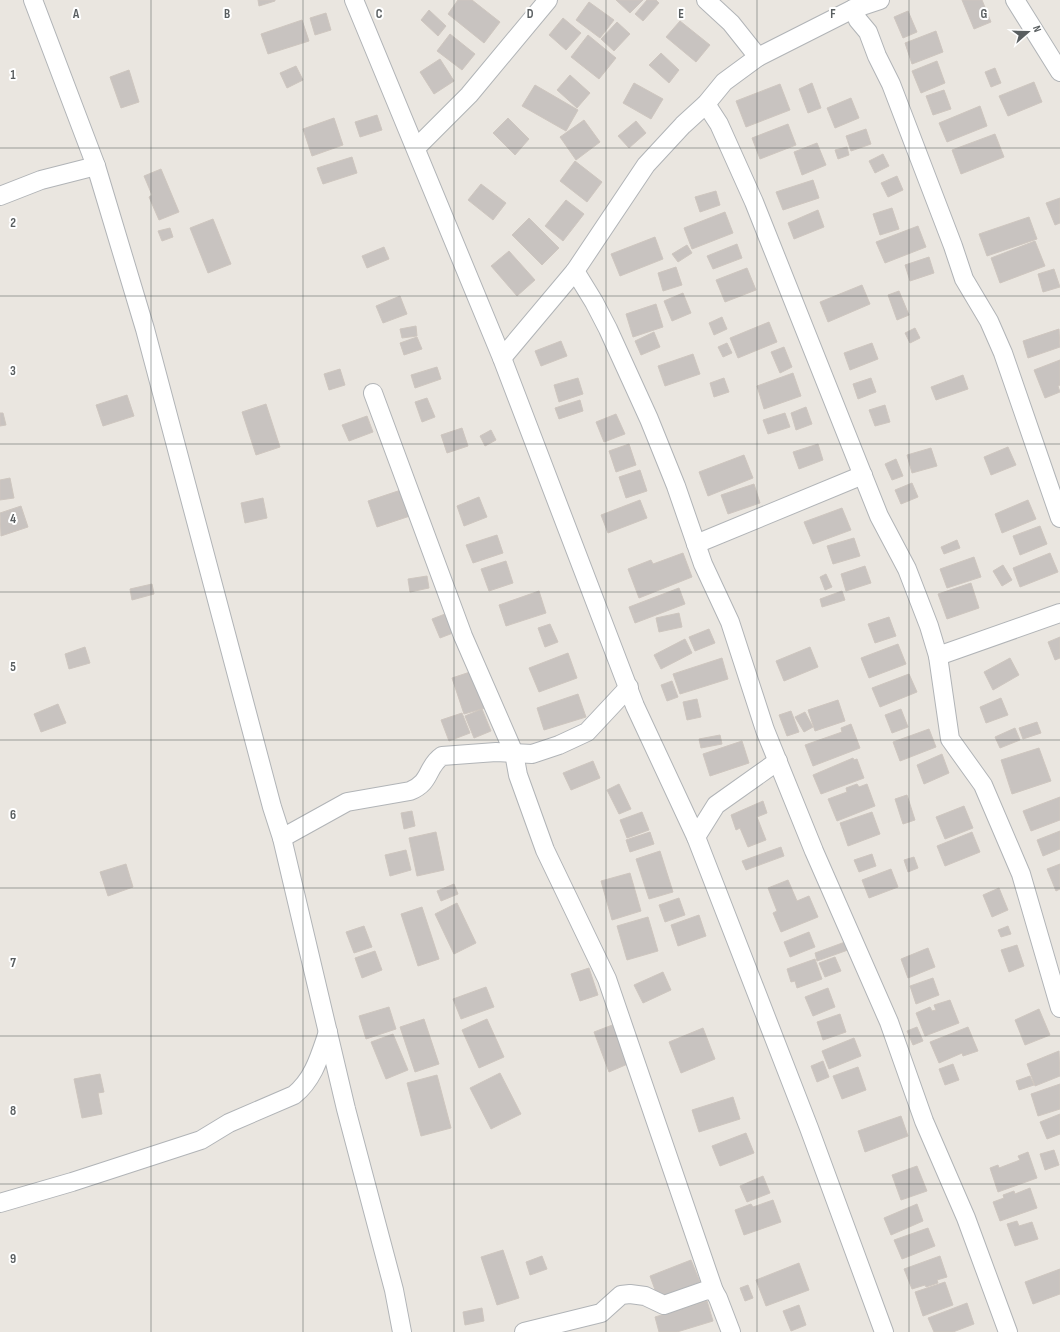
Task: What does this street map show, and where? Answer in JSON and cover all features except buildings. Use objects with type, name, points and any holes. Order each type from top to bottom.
[{"type":"street","points":[[33,0],[96,166],[145,329],[270,800],[282,838],[346,1109],[394,1290],[402,1332]]},
{"type":"street","points":[[354,0],[502,358],[635,706],[696,837],[809,1128],[884,1332]]},
{"type":"street","points":[[416,148],[469,95],[548,0]]},
{"type":"street","points":[[706,0],[731,23],[758,57]]},
{"type":"street","points":[[502,358],[574,272],[646,165],[683,125],[706,104],[724,82],[758,57],[853,10],[880,0]]},
{"type":"street","points":[[1015,0],[1060,72]]},
{"type":"street","points":[[853,10],[858,20],[868,32],[876,56],[891,84],[954,246],[964,279],[989,321],[1004,352],[1060,518]]},
{"type":"street","points":[[706,104],[719,124],[754,202],[879,516],[907,569],[929,626],[938,656],[950,739],[983,785],[1021,874],[1060,1008]]},
{"type":"street","points":[[0,196],[41,180],[96,166]]},
{"type":"street","points":[[574,272],[594,302],[608,329],[649,419],[676,486],[696,544],[730,622],[765,730],[820,865],[888,1022],[924,1121],[966,1218],[1008,1332]]},
{"type":"street","points":[[373,393],[463,636],[514,754],[518,775],[545,850],[607,979],[714,1291],[731,1332]]},
{"type":"street","points":[[696,544],[863,475]]},
{"type":"street","points":[[938,656],[1060,613]]},
{"type":"street","points":[[282,838],[347,802],[410,791],[420,787],[427,780],[436,761],[442,756],[496,752],[532,754],[559,745],[587,732],[629,687]]},
{"type":"street","points":[[696,837],[716,805],[778,761]]},
{"type":"street","points":[[0,1203],[79,1180],[200,1140],[229,1123],[294,1095],[302,1088],[312,1074],[328,1032]]},
{"type":"street","points":[[524,1332],[601,1313],[621,1295],[630,1294],[645,1296],[664,1305],[707,1290],[714,1291]]}]
